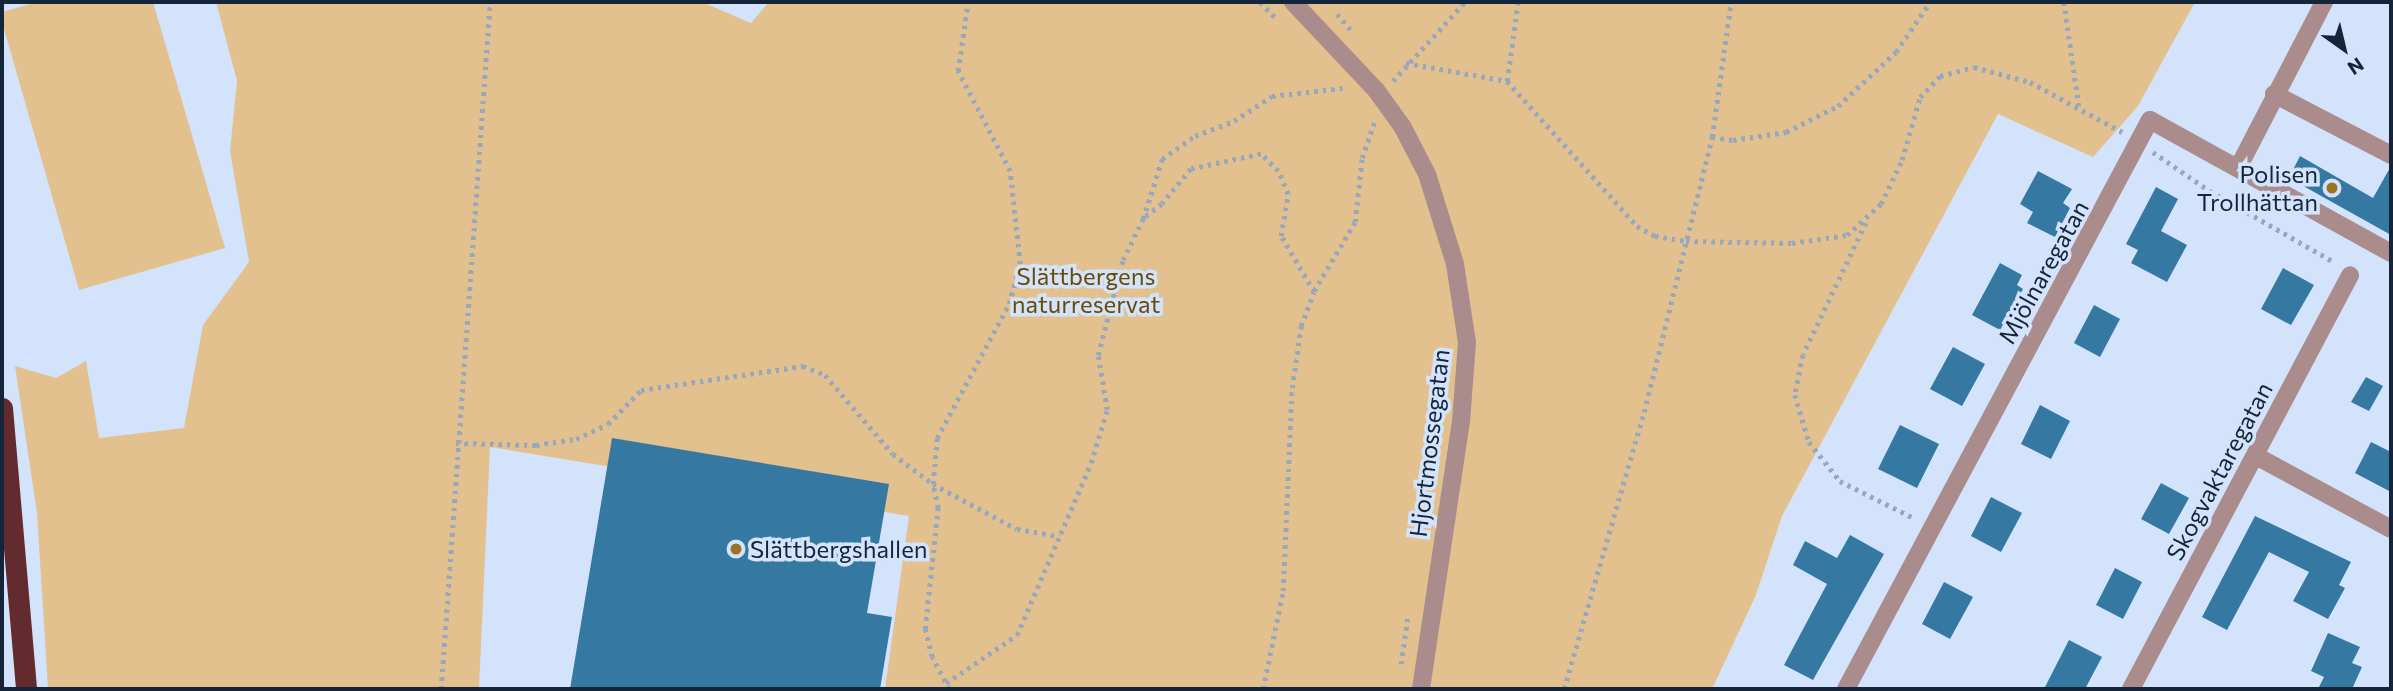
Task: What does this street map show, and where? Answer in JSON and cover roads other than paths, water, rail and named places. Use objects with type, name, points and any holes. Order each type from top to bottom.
[{"type":"highway","points":[[2,408],[26,689]]},
{"type":"street","name":"Hjortmossegatan","points":[[1293,2],[1376,90],[1416,150],[1444,221],[1466,342],[1461,421],[1421,689]]},
{"type":"street","points":[[2324,2],[2238,168],[2391,253]]},
{"type":"street","points":[[2274,94],[2391,155]]},
{"type":"street","name":"Mjölnaregatan","points":[[1846,689],[2123,176],[2137,141],[2150,120],[2238,168]]},
{"type":"street","name":"Skogvaktaregatan","points":[[2131,689],[2350,275]]},
{"type":"street","points":[[2256,456],[2391,529]]},
{"type":"place","name":"Polisen Trollhättan","points":[[2332,188]]},
{"type":"place","name":"Slättbergshallen","points":[[736,549]]},
{"type":"park label","name":"Slättbergens naturreservat","points":[[1086,290]]}]
